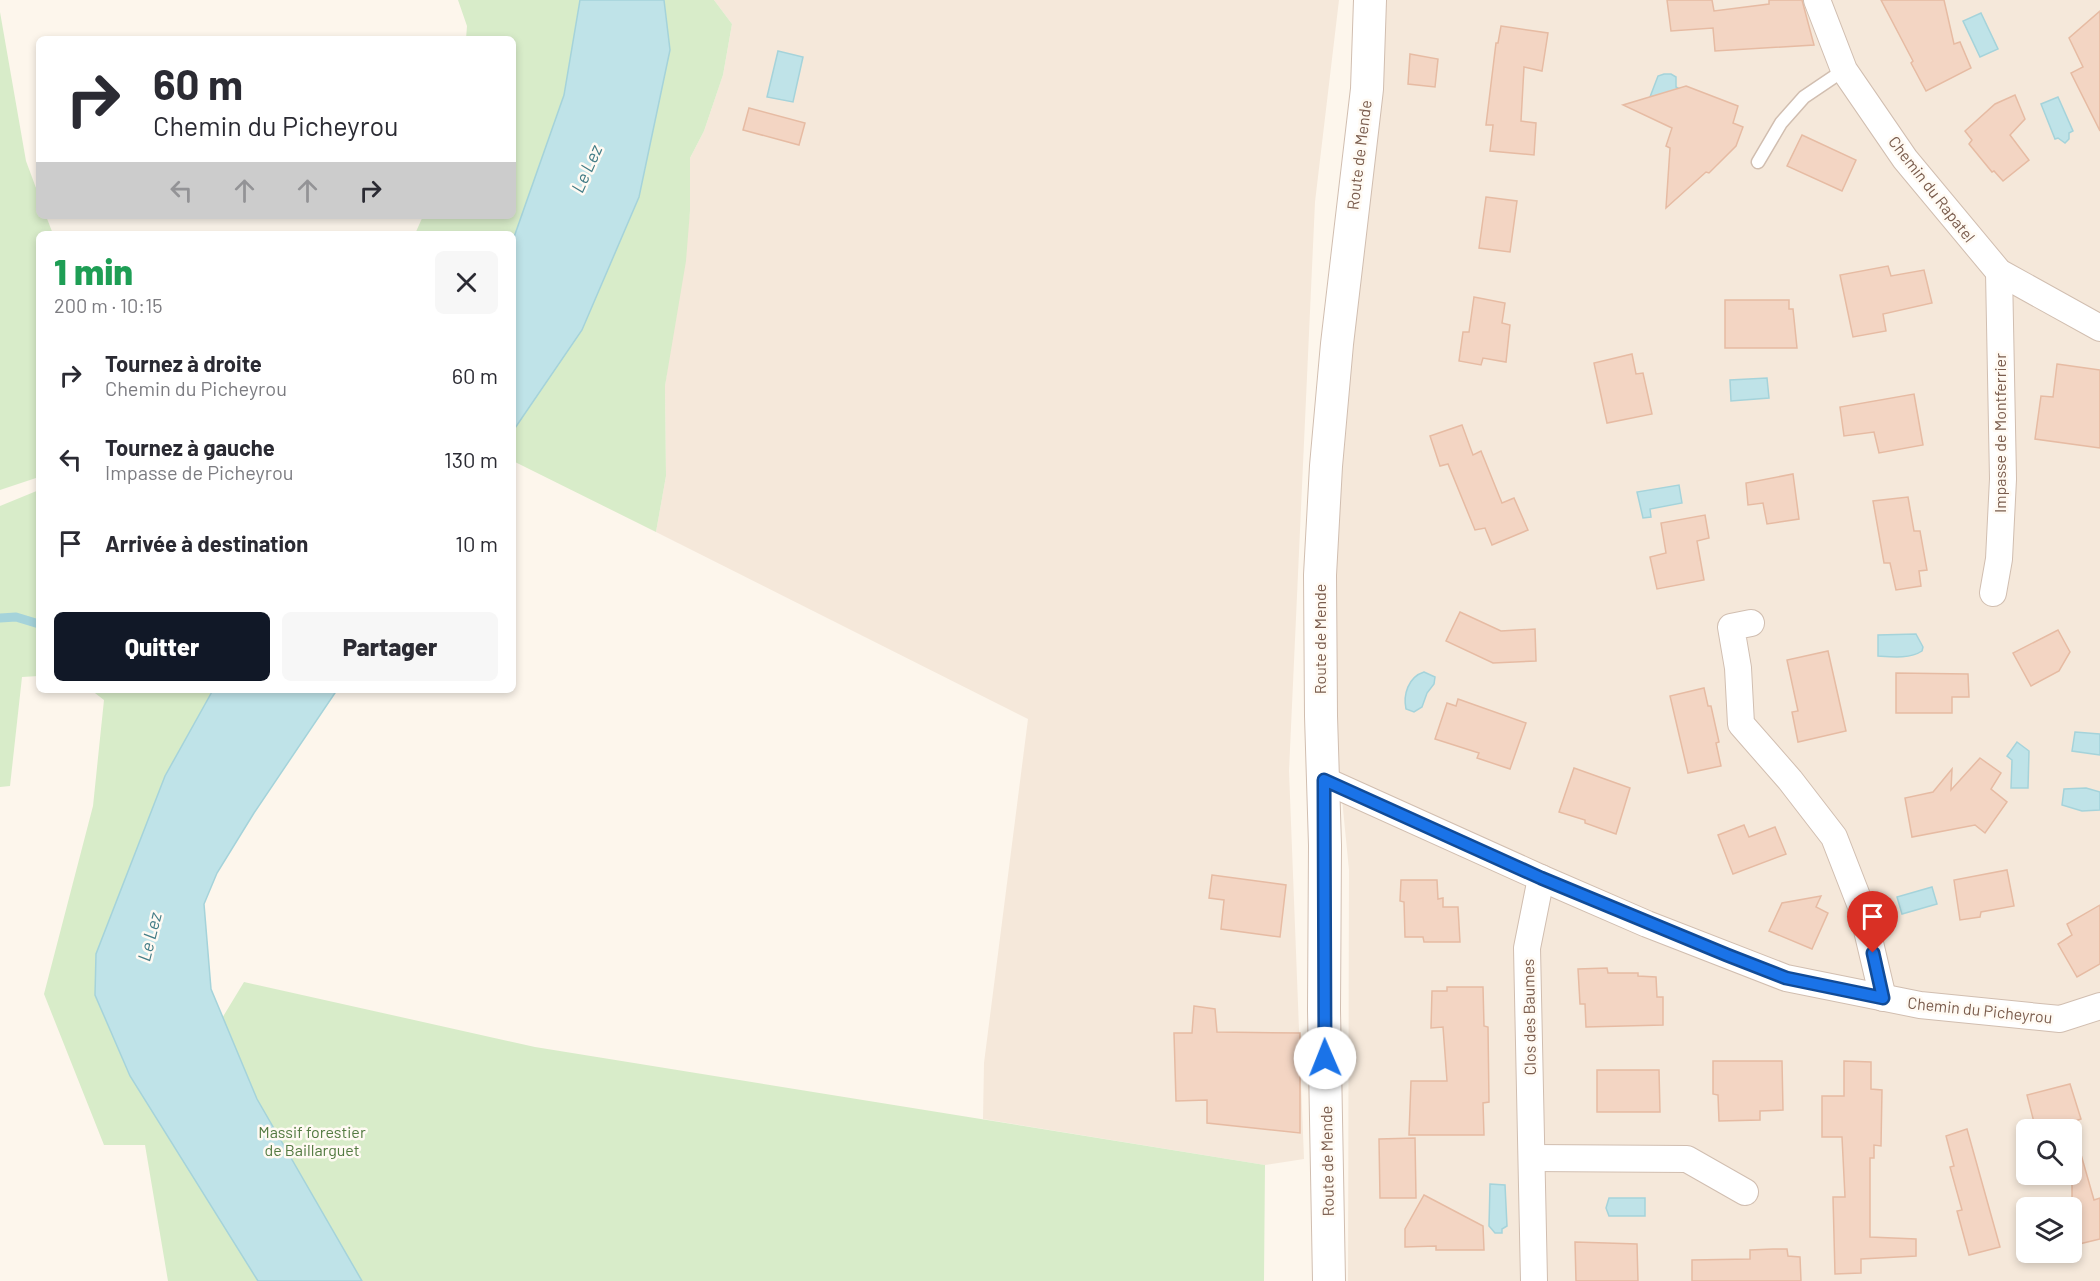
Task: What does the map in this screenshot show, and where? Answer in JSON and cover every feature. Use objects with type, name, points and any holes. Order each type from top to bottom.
[{"type":"street","name":"Route de Mende","points":[[1329,1281],[1320,575],[1337,344],[1367,89],[1370,0]]},
{"type":"street","name":"Chemin du Rapatel","points":[[1817,0],[1844,70],[1905,159],[1999,272],[2100,328]]},
{"type":"street","name":"Impasse de Montferrier","points":[[1993,593],[1999,559],[2003,480],[1999,272]]},
{"type":"street","points":[[1751,623],[1731,627],[1738,668],[1741,724],[1790,780],[1834,837],[1862,909],[1883,998]]},
{"type":"street","name":"Chemin du Picheyrou","points":[[1324,780],[1647,924],[1786,978],[1920,1005],[2060,1019],[2100,1006]]},
{"type":"street","name":"Clos des Baumes","points":[[1534,1281],[1527,948],[1541,878]]},
{"type":"street","points":[[1532,1158],[1687,1159],[1745,1192]]},
{"type":"lane","points":[[1758,162],[1781,123],[1804,98],[1844,70]]},
{"type":"shaded area","points":[[714,0],[1339,0],[1315,202],[1289,771],[1304,1159],[1265,1165],[983,1119],[984,1063],[1028,719],[656,532],[666,476],[665,386],[690,211],[690,158],[704,131],[723,75],[732,24]]},
{"type":"shaded area","points":[[1370,0],[2100,0],[2100,1281],[1348,1281],[1349,870],[1320,575]]},
{"type":"green space","points":[[458,0],[580,0],[564,95],[516,231],[416,231],[422,219],[516,219],[516,36],[466,36],[467,26]]},
{"type":"green space","points":[[664,0],[714,0],[732,24],[723,75],[704,131],[690,158],[690,211],[686,261],[665,386],[666,476],[656,532],[516,462],[516,421],[670,50]]},
{"type":"green space","points":[[0,12],[26,161],[36,188],[36,219],[47,219],[52,231],[36,231],[36,478],[0,490]]},
{"type":"green space","points":[[36,491],[36,676],[22,677],[10,786],[0,787],[0,506]]},
{"type":"green space","name":"Massif forestier de Baillarguet","points":[[95,693],[211,693],[165,776],[96,954],[95,995],[130,1076],[159,1122],[244,982],[535,1047],[1265,1165],[1264,1281],[168,1281],[145,1145],[104,1145],[44,994],[93,806],[104,700]]},
{"type":"water","name":"Le Lez","points":[[580,0],[664,0],[670,50],[639,197],[582,330],[516,427],[516,231],[564,95]]},
{"type":"water","points":[[1981,13],[1998,49],[1980,57],[1963,21]]},
{"type":"water","points":[[778,51],[803,57],[793,102],[767,97]]},
{"type":"water","points":[[1664,74],[1676,77],[1676,87],[1681,90],[1650,97],[1658,76]]},
{"type":"water","points":[[2058,97],[2073,131],[2069,133],[2069,139],[2065,143],[2058,138],[2055,139],[2041,104]]},
{"type":"water","points":[[1767,378],[1769,398],[1731,401],[1730,380]]},
{"type":"water","points":[[1679,485],[1682,503],[1650,509],[1651,517],[1643,518],[1637,492]]},
{"type":"water","points":[[1916,634],[1923,647],[1922,651],[1917,654],[1895,657],[1878,656],[1878,635]]},
{"type":"water","points":[[1424,672],[1435,677],[1434,684],[1427,693],[1422,707],[1414,712],[1406,709],[1406,692],[1410,682]]},
{"type":"water","name":"Le Lez","points":[[211,693],[335,693],[254,813],[217,873],[204,904],[211,989],[257,1099],[362,1281],[258,1281],[130,1076],[95,995],[96,954],[165,776]]},
{"type":"water","points":[[2075,732],[2100,734],[2100,755],[2072,751]]},
{"type":"water","points":[[2017,742],[2029,751],[2028,788],[2011,788],[2012,760],[2007,756]]},
{"type":"water","points":[[2086,788],[2100,792],[2100,810],[2082,811],[2062,805],[2064,789]]},
{"type":"water","points":[[1932,887],[1937,904],[1902,914],[1897,897]]},
{"type":"water","points":[[1490,1184],[1505,1185],[1507,1226],[1502,1229],[1502,1233],[1495,1233],[1489,1226]]},
{"type":"water","points":[[1609,1198],[1645,1198],[1645,1216],[1609,1216],[1606,1208]]},
{"type":"building","points":[[1667,0],[1712,0],[1714,11],[1769,4],[1769,0],[1802,0],[1814,45],[1715,51],[1713,28],[1671,31]]},
{"type":"building","points":[[1881,0],[1944,0],[1954,44],[1960,42],[1971,68],[1926,91]]},
{"type":"building","points":[[2100,11],[2100,131],[2071,73],[2083,67],[2069,38]]},
{"type":"building","points":[[1501,26],[1548,33],[1542,71],[1524,67],[1521,121],[1536,123],[1534,155],[1490,151],[1493,125],[1486,125],[1496,43],[1498,43]]},
{"type":"building","points":[[1410,54],[1438,59],[1435,87],[1408,84]]},
{"type":"building","points":[[1686,86],[1738,106],[1733,123],[1743,127],[1736,146],[1709,173],[1706,172],[1666,208],[1670,148],[1666,146],[1672,128],[1623,105]]},
{"type":"building","points":[[2015,95],[2025,119],[2010,135],[2029,160],[2003,181],[1994,171],[1992,172],[1969,144],[1972,140],[1965,131],[1995,104]]},
{"type":"building","points":[[749,108],[805,123],[799,145],[743,130]]},
{"type":"building","points":[[1802,135],[1856,160],[1842,191],[1787,166]]},
{"type":"building","points":[[1486,197],[1517,201],[1510,252],[1479,248]]},
{"type":"building","points":[[1888,266],[1891,276],[1924,270],[1932,303],[1883,314],[1886,331],[1853,337],[1840,275]]},
{"type":"building","points":[[1474,297],[1505,303],[1502,323],[1510,325],[1506,362],[1483,358],[1481,365],[1459,361],[1463,332],[1469,332]]},
{"type":"building","points":[[1725,300],[1789,300],[1789,309],[1793,309],[1797,348],[1725,348]]},
{"type":"building","points":[[1632,354],[1636,374],[1643,373],[1652,414],[1607,423],[1594,363]]},
{"type":"building","points":[[2057,364],[2100,370],[2100,448],[2035,439],[2041,396],[2053,397]]},
{"type":"building","points":[[1914,394],[1923,445],[1879,453],[1874,432],[1844,436],[1840,407]]},
{"type":"building","points":[[1462,425],[1473,455],[1481,451],[1502,503],[1514,498],[1528,530],[1492,545],[1485,528],[1475,530],[1448,464],[1440,466],[1430,436]]},
{"type":"building","points":[[1793,474],[1799,519],[1767,524],[1763,503],[1748,505],[1746,483]]},
{"type":"building","points":[[1908,497],[1914,531],[1920,531],[1927,570],[1919,571],[1921,586],[1896,590],[1890,563],[1884,563],[1873,501]]},
{"type":"building","points":[[1705,515],[1709,538],[1697,541],[1704,580],[1657,589],[1650,557],[1666,553],[1661,523]]},
{"type":"building","points":[[1460,612],[1501,631],[1535,629],[1536,661],[1493,663],[1446,641]]},
{"type":"building","points":[[2058,630],[2070,652],[2059,671],[2031,686],[2013,653]]},
{"type":"building","points":[[1828,651],[1846,731],[1798,742],[1792,712],[1798,711],[1787,660]]},
{"type":"building","points":[[1896,673],[1968,674],[1969,697],[1952,697],[1952,713],[1896,713]]},
{"type":"building","points":[[1704,688],[1708,706],[1711,706],[1719,742],[1716,743],[1721,766],[1688,773],[1670,696]]},
{"type":"building","points":[[1458,699],[1526,723],[1510,769],[1477,758],[1479,753],[1435,739],[1447,703],[1456,706]]},
{"type":"building","points":[[1980,758],[2001,773],[1991,789],[2007,802],[1985,833],[1975,825],[1912,837],[1905,798],[1933,792],[1952,769],[1951,790]]},
{"type":"building","points":[[1574,768],[1630,788],[1616,834],[1585,823],[1585,820],[1559,812]]},
{"type":"building","points":[[1744,825],[1749,837],[1775,827],[1786,854],[1733,874],[1718,835]]},
{"type":"building","points":[[2007,870],[2014,906],[1981,912],[1980,917],[1960,920],[1954,880]]},
{"type":"building","points":[[1212,875],[1286,885],[1280,937],[1221,929],[1224,900],[1209,898]]},
{"type":"building","points":[[1401,880],[1437,880],[1438,899],[1443,898],[1443,907],[1458,907],[1460,942],[1424,942],[1423,937],[1405,937],[1404,902],[1400,901]]},
{"type":"building","points":[[1821,896],[1816,907],[1828,913],[1812,949],[1769,931],[1782,903]]},
{"type":"building","points":[[2100,905],[2100,964],[2077,977],[2058,944],[2072,935],[2067,924]]},
{"type":"building","points":[[1607,968],[1608,973],[1638,973],[1638,976],[1656,977],[1657,997],[1663,997],[1663,1025],[1586,1027],[1585,1004],[1580,1004],[1578,969]]},
{"type":"building","points":[[1447,987],[1483,987],[1484,1026],[1488,1027],[1489,1102],[1483,1103],[1484,1135],[1409,1135],[1411,1081],[1447,1081],[1443,1027],[1431,1028],[1432,991],[1447,991]]},
{"type":"building","points":[[1194,1006],[1215,1009],[1217,1032],[1300,1033],[1300,1133],[1207,1123],[1207,1100],[1176,1101],[1174,1033],[1192,1033]]},
{"type":"building","points":[[1713,1061],[1782,1061],[1783,1110],[1760,1111],[1760,1120],[1719,1121],[1718,1095],[1713,1094]]},
{"type":"building","points":[[1844,1061],[1871,1062],[1871,1089],[1882,1090],[1881,1146],[1874,1145],[1874,1158],[1870,1158],[1870,1237],[1916,1239],[1916,1256],[1861,1259],[1861,1273],[1835,1274],[1833,1197],[1845,1197],[1842,1137],[1822,1137],[1822,1096],[1844,1096]]},
{"type":"building","points":[[1597,1070],[1659,1070],[1660,1112],[1597,1112]]},
{"type":"building","points":[[2070,1084],[2081,1119],[2033,1119],[2027,1095]]},
{"type":"building","points":[[1967,1129],[2000,1247],[1969,1255],[1957,1211],[1962,1210],[1950,1167],[1954,1166],[1946,1136]]},
{"type":"building","points":[[1415,1138],[1416,1198],[1380,1198],[1379,1139]]},
{"type":"building","points":[[2082,1158],[2094,1200],[2100,1198],[2100,1239],[2082,1243],[2082,1197],[2072,1197],[2072,1185],[2082,1185]]},
{"type":"building","points":[[1424,1195],[1483,1226],[1484,1250],[1436,1250],[1436,1246],[1405,1247],[1405,1229]]},
{"type":"building","points":[[1575,1242],[1637,1244],[1638,1281],[1576,1281]]},
{"type":"building","points":[[1787,1249],[1788,1256],[1800,1257],[1801,1281],[1692,1281],[1692,1260],[1750,1259],[1750,1250]]},
{"type":"waterway","points":[[0,618],[16,617],[36,623]]},
{"type":"route","points":[[1325,1058],[1324,780],[1647,924],[1786,978],[1883,998],[1873,953]]}]
